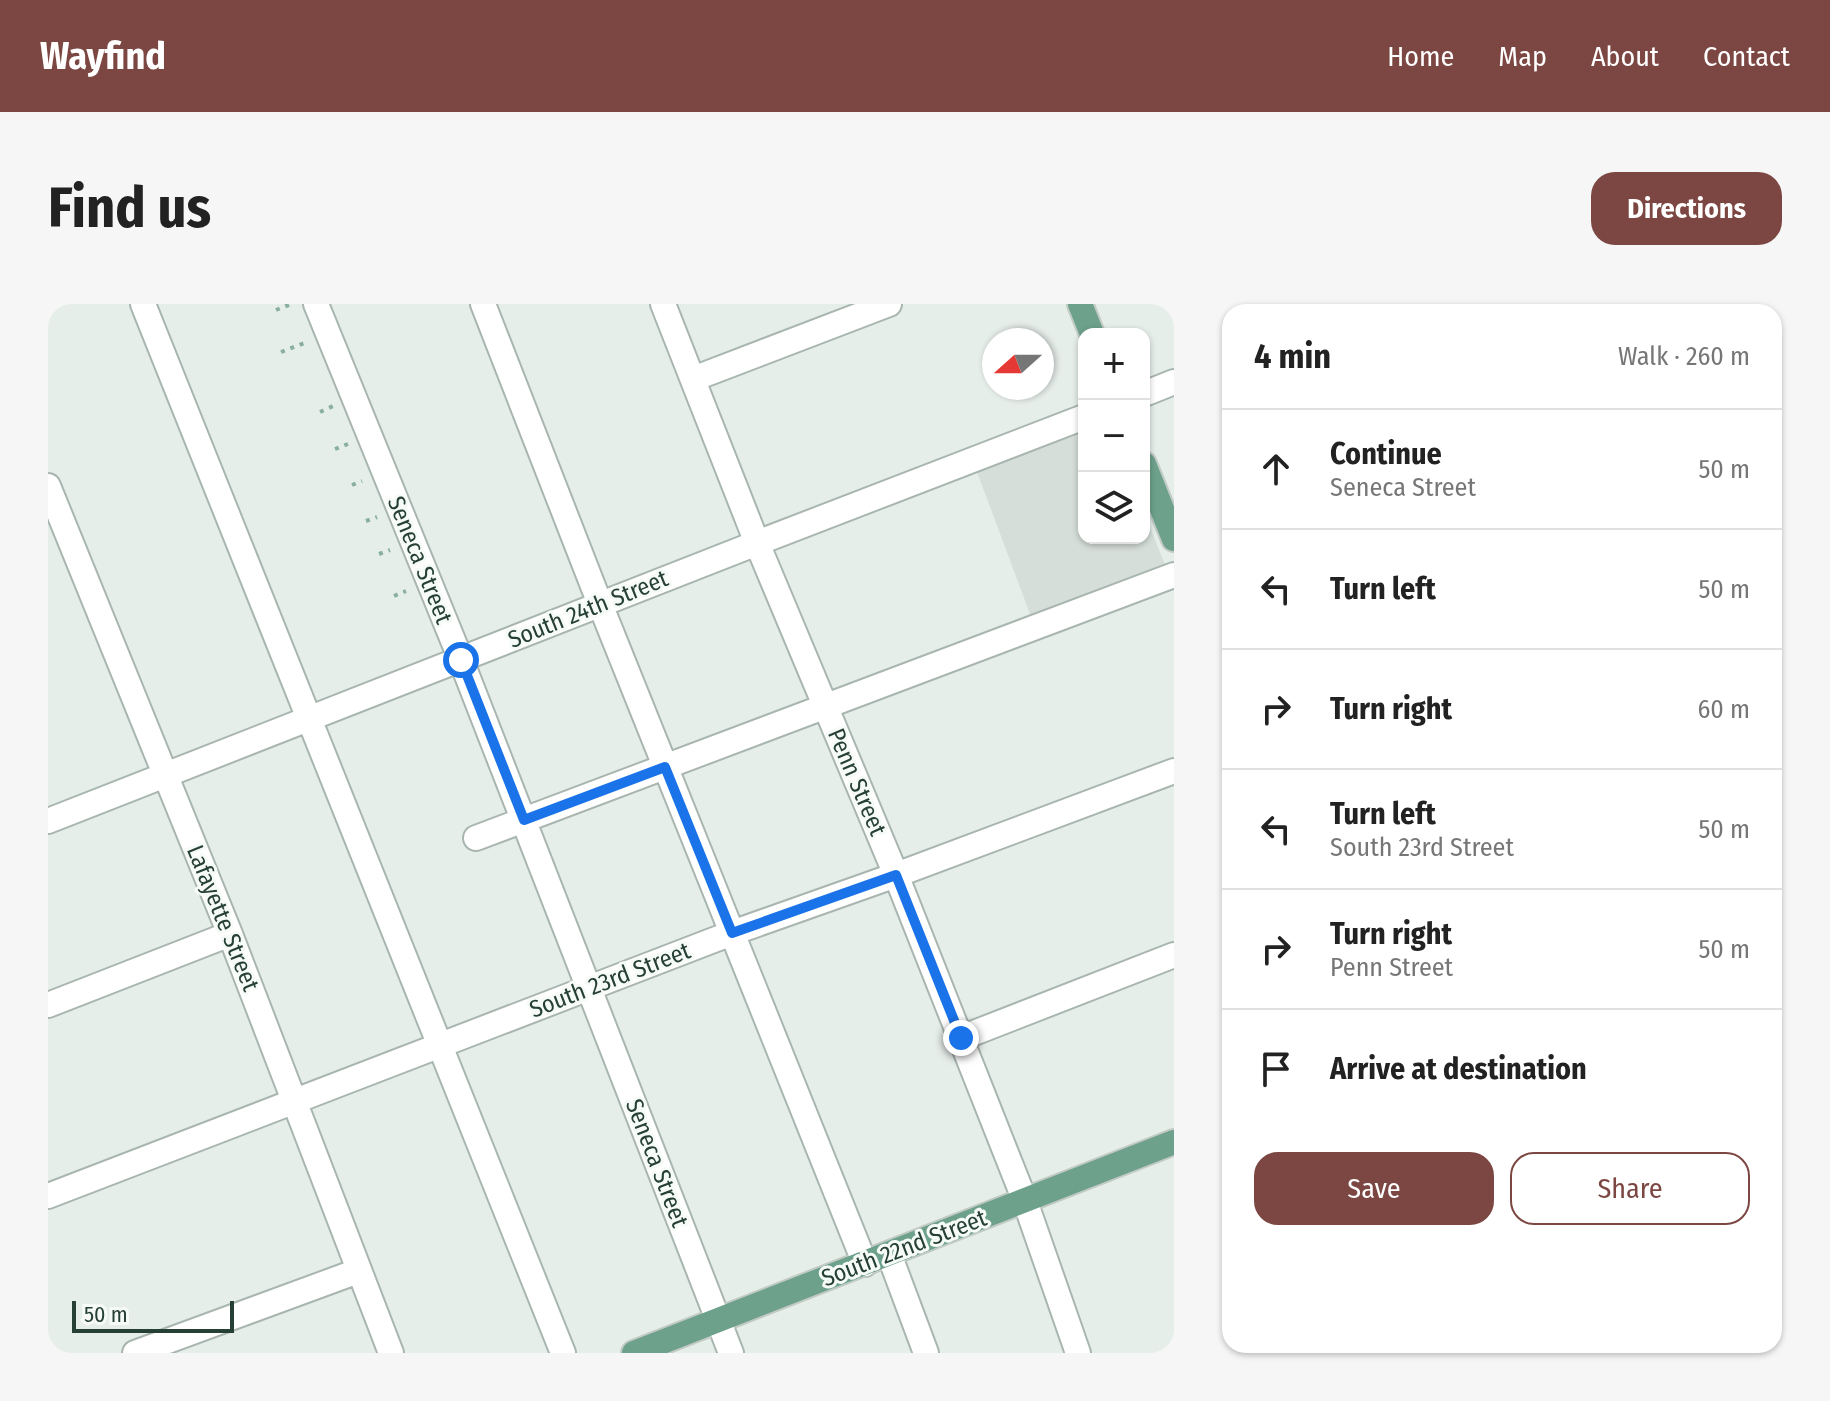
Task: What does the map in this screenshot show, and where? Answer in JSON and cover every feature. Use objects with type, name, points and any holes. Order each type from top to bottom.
[{"type":"main road","points":[[1080,304],[1090,328]]},
{"type":"main road","points":[[1147,472],[1174,539]]},
{"type":"main road","name":"South 22nd Street","points":[[634,1353],[1174,1142]]},
{"type":"street","points":[[143,304],[563,1353]]},
{"type":"street","name":"Seneca Street","points":[[316,304],[461,660],[731,1353]]},
{"type":"street","points":[[483,304],[865,1264]]},
{"type":"street","name":"Penn Street","points":[[663,304],[757,543],[961,1038],[1025,1201],[1078,1353]]},
{"type":"street","points":[[693,379],[889,304]]},
{"type":"street","points":[[1150,392],[1174,382]]},
{"type":"street","name":"South 24th Street","points":[[48,821],[1078,419]]},
{"type":"street","name":"Lafayette Street","points":[[48,486],[230,934],[391,1353]]},
{"type":"street","points":[[476,838],[1174,575]]},
{"type":"street","name":"South 23rd Street","points":[[48,1196],[732,933],[1174,771]]},
{"type":"street","points":[[48,1005],[230,934]]},
{"type":"street","points":[[961,1038],[1174,955]]},
{"type":"street","points":[[889,1254],[926,1353]]},
{"type":"street","points":[[135,1353],[358,1271]]},
{"type":"path","points":[[276,310],[291,304]]},
{"type":"path","points":[[281,352],[307,342]]},
{"type":"path","points":[[320,412],[333,406]]},
{"type":"path","points":[[335,449],[348,444]]},
{"type":"path","points":[[352,485],[362,481]]},
{"type":"path","points":[[366,521],[377,517]]},
{"type":"path","points":[[379,554],[390,550]]},
{"type":"path","points":[[394,596],[406,591]]},
{"type":"shaded area","points":[[1078,433],[1078,544],[1150,544],[1150,527],[1167,570],[1033,622],[977,472]]},
{"type":"route","points":[[461,660],[524,820],[665,767],[732,933],[896,875],[961,1038]]}]
